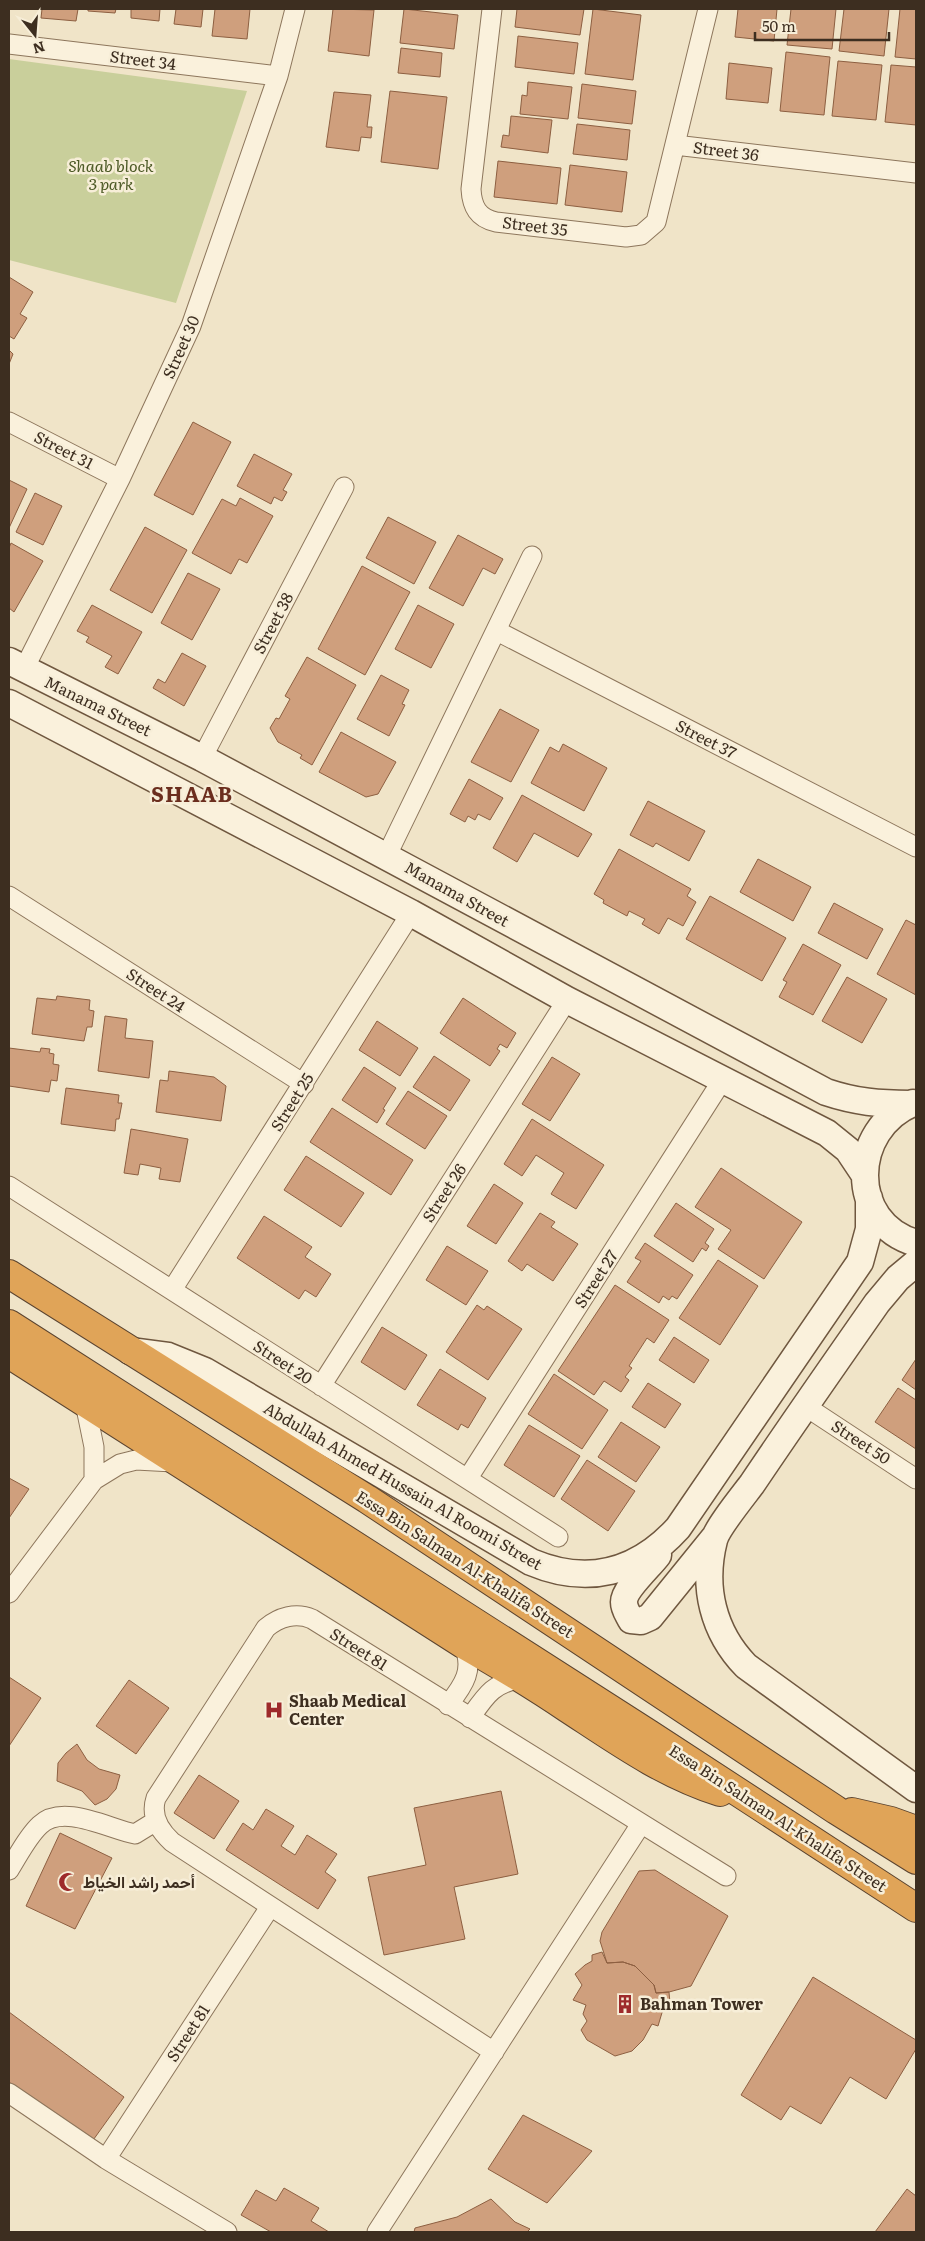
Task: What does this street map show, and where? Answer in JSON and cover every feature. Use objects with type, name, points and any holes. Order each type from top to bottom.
[{"type":"highway","name":"Essa Bin Salman Al-Khalifa Street","points":[[9,1274],[368,1499],[836,1810],[916,1860]]},
{"type":"highway","name":"Essa Bin Salman Al-Khalifa Street","points":[[9,1324],[748,1798],[916,1908]]},
{"type":"highway","points":[[9,1354],[463,1644],[522,1678],[665,1770],[701,1786],[748,1798]]},
{"type":"highway","points":[[836,1810],[891,1821],[916,1830]]},
{"type":"highway","points":[[884,1887],[916,1926]]},
{"type":"street","name":"Street 30","points":[[16,665],[120,479],[191,326],[278,76],[294,9]]},
{"type":"street","name":"Street 35","points":[[492,9],[471,189],[476,210],[484,218],[496,222],[626,237],[641,235],[656,222],[675,145]]},
{"type":"street","name":"Street 36","points":[[708,9],[675,145],[916,173]]},
{"type":"street","name":"Street 34","points":[[9,44],[278,76]]},
{"type":"street","name":"Street 31","points":[[9,422],[120,479]]},
{"type":"street","name":"Street 38","points":[[202,758],[344,487]]},
{"type":"street","points":[[387,855],[532,556]]},
{"type":"street","name":"Street 37","points":[[497,630],[916,847]]},
{"type":"street","name":"Manama Street","points":[[16,665],[202,758],[387,855],[826,1092],[847,1099],[874,1104],[914,1103]]},
{"type":"street","points":[[9,703],[411,913],[567,1000],[827,1133],[842,1144],[867,1186],[876,1212],[885,1225],[898,1235],[916,1243]]},
{"type":"street","points":[[247,827],[262,822],[270,808],[266,793]]},
{"type":"street","points":[[303,856],[301,839],[310,826],[326,824]]},
{"type":"street","name":"Street 24","points":[[9,896],[304,1084]]},
{"type":"street","name":"Street 25","points":[[172,1290],[411,913]]},
{"type":"street","name":"Street 26","points":[[321,1386],[567,1000]]},
{"type":"street","name":"Street 27","points":[[468,1478],[723,1079]]},
{"type":"street","points":[[804,1121],[811,1120],[822,1113],[826,1107],[826,1092]]},
{"type":"street","name":"Abdullah Ahmed Hussain Al Roomi Street","points":[[129,1350],[168,1356],[205,1372],[531,1562],[546,1568],[576,1574],[606,1572],[635,1562],[664,1543],[678,1528],[850,1278],[864,1252],[869,1229],[868,1152],[877,1132],[892,1116],[914,1103]]},
{"type":"street","name":"Street 20","points":[[9,1186],[558,1537]]},
{"type":"street","points":[[664,1543],[657,1556],[638,1578],[624,1600],[625,1610],[632,1620],[641,1621],[650,1617],[714,1538],[876,1303],[898,1278],[916,1263]]},
{"type":"street","points":[[850,1278],[862,1275],[874,1280],[879,1291],[876,1303]]},
{"type":"street","points":[[85,1403],[94,1447],[94,1480]]},
{"type":"street","name":"Street 50","points":[[806,1406],[916,1478]]},
{"type":"street","points":[[9,1593],[94,1480],[106,1470],[128,1462],[151,1460],[177,1462]]},
{"type":"street","points":[[714,1538],[709,1586],[712,1603],[723,1636],[734,1654],[763,1679],[916,1788]]},
{"type":"street","name":"Street 81","points":[[156,1821],[154,1803],[159,1793],[266,1628],[279,1619],[301,1616],[312,1619],[726,1876]]},
{"type":"street","points":[[448,1705],[463,1686],[468,1670],[468,1661],[463,1644]]},
{"type":"street","points":[[470,1718],[484,1696],[492,1689],[512,1680],[522,1678]]},
{"type":"street","points":[[9,1870],[39,1826],[55,1817],[80,1817],[136,1834],[156,1821],[172,1842],[494,2052]]},
{"type":"street","points":[[377,2232],[641,1824]]},
{"type":"street","name":"Street 81","points":[[106,2159],[270,1907]]},
{"type":"street","points":[[9,2093],[106,2159],[227,2232]]},
{"type":"green space","name":"Shaab block 3 park","points":[[9,59],[247,91],[176,303],[9,260]]},
{"type":"building","points":[[42,9],[78,9],[76,21],[41,18]]},
{"type":"building","points":[[88,9],[116,9],[115,13],[88,11]]},
{"type":"building","points":[[131,9],[160,9],[159,21],[131,18]]},
{"type":"building","points":[[176,9],[203,9],[201,27],[174,24]]},
{"type":"building","points":[[215,9],[250,9],[247,39],[212,36]]},
{"type":"building","points":[[333,9],[374,10],[369,56],[328,51]]},
{"type":"building","points":[[404,9],[458,15],[454,49],[400,43]]},
{"type":"building","points":[[517,9],[584,9],[580,35],[515,27]]},
{"type":"building","points":[[593,9],[641,15],[633,80],[585,74]]},
{"type":"building","points":[[738,9],[777,9],[774,41],[735,37]]},
{"type":"building","points":[[791,9],[836,9],[832,49],[787,45]]},
{"type":"building","points":[[844,9],[889,9],[884,56],[839,51]]},
{"type":"building","points":[[900,9],[916,9],[916,59],[895,57]]},
{"type":"building","points":[[518,36],[578,43],[574,74],[515,67]]},
{"type":"building","points":[[401,48],[442,53],[440,77],[398,73]]},
{"type":"building","points":[[786,52],[830,57],[824,115],[780,111]]},
{"type":"building","points":[[838,61],[882,65],[876,120],[832,116]]},
{"type":"building","points":[[729,63],[772,68],[768,103],[726,99]]},
{"type":"building","points":[[891,65],[916,67],[916,125],[885,122]]},
{"type":"building","points":[[528,82],[572,87],[568,119],[520,114],[522,95],[527,96]]},
{"type":"building","points":[[582,84],[636,91],[632,124],[578,118]]},
{"type":"building","points":[[390,91],[447,97],[438,169],[381,162]]},
{"type":"building","points":[[334,92],[371,95],[367,127],[372,127],[371,138],[361,137],[359,151],[326,147]]},
{"type":"building","points":[[511,116],[552,120],[548,153],[501,147],[503,135],[509,136]]},
{"type":"building","points":[[577,124],[630,130],[627,160],[573,154]]},
{"type":"building","points":[[498,161],[561,168],[557,204],[494,197]]},
{"type":"building","points":[[570,165],[627,172],[622,212],[565,205]]},
{"type":"building","points":[[9,277],[33,292],[20,314],[27,318],[14,339],[9,336]]},
{"type":"building","points":[[9,350],[13,354],[9,364]]},
{"type":"building","points":[[193,422],[231,442],[193,515],[154,495]]},
{"type":"building","points":[[254,454],[292,474],[283,490],[287,492],[282,501],[274,497],[271,504],[237,486]]},
{"type":"building","points":[[9,480],[27,489],[9,528]]},
{"type":"building","points":[[35,493],[62,506],[43,545],[16,532]]},
{"type":"building","points":[[240,498],[273,516],[247,563],[239,559],[231,574],[192,553],[222,499],[236,506]]},
{"type":"building","points":[[388,517],[436,542],[414,584],[366,558]]},
{"type":"building","points":[[145,527],[187,550],[152,613],[110,590]]},
{"type":"building","points":[[458,535],[503,559],[495,574],[483,568],[463,606],[429,588]]},
{"type":"building","points":[[11,543],[43,561],[14,612],[9,608],[9,548]]},
{"type":"building","points":[[362,566],[410,592],[365,675],[318,649]]},
{"type":"building","points":[[188,573],[220,589],[192,640],[161,623]]},
{"type":"building","points":[[92,605],[142,632],[118,674],[105,667],[112,656],[86,642],[89,637],[77,631]]},
{"type":"building","points":[[418,605],[454,624],[431,668],[395,649]]},
{"type":"building","points":[[182,653],[206,666],[184,706],[153,688],[158,679],[165,683]]},
{"type":"building","points":[[307,657],[356,685],[312,765],[300,758],[302,755],[278,742],[270,728],[276,718],[279,719],[290,699],[285,696]]},
{"type":"building","points":[[381,675],[409,690],[402,704],[405,705],[389,736],[357,719]]},
{"type":"building","points":[[500,709],[539,730],[511,782],[471,762]]},
{"type":"building","points":[[341,732],[396,762],[378,794],[366,797],[319,772]]},
{"type":"building","points":[[563,744],[607,768],[584,811],[531,783],[550,747],[559,752]]},
{"type":"building","points":[[469,779],[503,798],[490,820],[478,814],[475,820],[468,816],[465,822],[450,814]]},
{"type":"building","points":[[522,795],[592,834],[578,857],[534,833],[517,862],[493,848]]},
{"type":"building","points":[[648,801],[705,831],[689,861],[656,843],[653,847],[630,835]]},
{"type":"building","points":[[619,849],[691,889],[687,896],[696,902],[683,926],[668,918],[659,934],[642,924],[645,919],[629,911],[627,916],[603,903],[604,900],[594,894]]},
{"type":"building","points":[[758,859],[811,887],[793,921],[740,892]]},
{"type":"building","points":[[710,896],[786,938],[762,981],[686,939]]},
{"type":"building","points":[[834,903],[883,929],[867,959],[818,933]]},
{"type":"building","points":[[906,920],[916,925],[916,995],[877,974]]},
{"type":"building","points":[[803,944],[841,965],[813,1015],[779,997],[787,982],[783,980]]},
{"type":"building","points":[[847,977],[887,999],[862,1043],[822,1021]]},
{"type":"building","points":[[57,996],[90,1000],[89,1010],[94,1011],[92,1027],[87,1027],[84,1041],[32,1034],[37,998],[56,1000]]},
{"type":"building","points":[[463,998],[516,1033],[507,1048],[500,1044],[497,1049],[500,1051],[490,1066],[440,1033]]},
{"type":"building","points":[[105,1016],[127,1019],[125,1038],[153,1041],[149,1078],[98,1071]]},
{"type":"building","points":[[377,1021],[418,1048],[400,1076],[359,1050]]},
{"type":"building","points":[[9,1048],[40,1052],[41,1048],[50,1049],[49,1053],[54,1054],[53,1064],[59,1065],[57,1081],[51,1080],[49,1092],[9,1086]]},
{"type":"building","points":[[434,1056],[470,1080],[450,1111],[413,1087]]},
{"type":"building","points":[[552,1057],[580,1074],[550,1121],[522,1104]]},
{"type":"building","points":[[364,1067],[396,1088],[377,1123],[342,1100]]},
{"type":"building","points":[[169,1071],[214,1077],[226,1086],[221,1121],[156,1112],[160,1080],[168,1081]]},
{"type":"building","points":[[66,1088],[119,1095],[118,1103],[122,1103],[119,1119],[116,1119],[115,1131],[61,1124]]},
{"type":"building","points":[[408,1091],[447,1116],[425,1149],[386,1124]]},
{"type":"building","points":[[332,1108],[413,1160],[391,1195],[310,1142]]},
{"type":"building","points":[[532,1119],[604,1165],[576,1209],[551,1194],[564,1173],[536,1155],[522,1176],[504,1164]]},
{"type":"building","points":[[131,1129],[188,1139],[180,1182],[159,1179],[161,1168],[140,1164],[138,1175],[124,1173]]},
{"type":"building","points":[[306,1156],[364,1193],[341,1227],[284,1190]]},
{"type":"building","points":[[721,1168],[802,1222],[764,1279],[718,1249],[731,1230],[695,1207]]},
{"type":"building","points":[[494,1184],[523,1203],[496,1244],[467,1226]]},
{"type":"building","points":[[676,1203],[714,1229],[705,1243],[709,1246],[706,1251],[702,1248],[693,1262],[654,1236]]},
{"type":"building","points":[[540,1213],[555,1222],[551,1227],[578,1244],[553,1281],[527,1264],[522,1271],[508,1261]]},
{"type":"building","points":[[264,1216],[312,1247],[305,1257],[331,1274],[316,1297],[305,1290],[299,1299],[237,1258]]},
{"type":"building","points":[[645,1243],[693,1275],[677,1299],[672,1296],[669,1300],[663,1296],[659,1303],[627,1282],[641,1261],[635,1258]]},
{"type":"building","points":[[447,1246],[488,1271],[466,1305],[426,1280]]},
{"type":"building","points":[[718,1260],[758,1286],[720,1345],[679,1318]]},
{"type":"building","points":[[615,1285],[669,1320],[654,1343],[647,1338],[629,1366],[632,1368],[625,1377],[629,1380],[621,1392],[604,1381],[594,1395],[558,1371]]},
{"type":"building","points":[[477,1305],[484,1310],[487,1306],[522,1329],[488,1380],[446,1352]]},
{"type":"building","points":[[382,1327],[427,1355],[405,1390],[361,1362]]},
{"type":"building","points":[[674,1337],[709,1360],[694,1383],[659,1360]]},
{"type":"building","points":[[916,1359],[916,1390],[902,1380]]},
{"type":"building","points":[[440,1369],[486,1398],[468,1428],[461,1424],[458,1430],[417,1405]]},
{"type":"building","points":[[554,1374],[608,1410],[582,1449],[528,1414]]},
{"type":"building","points":[[648,1383],[681,1404],[665,1428],[632,1407]]},
{"type":"building","points":[[898,1388],[916,1400],[916,1449],[875,1422]]},
{"type":"building","points":[[621,1422],[660,1447],[636,1482],[598,1457]]},
{"type":"building","points":[[529,1425],[580,1456],[554,1497],[504,1465]]},
{"type":"building","points":[[587,1460],[635,1491],[608,1531],[561,1499]]},
{"type":"building","points":[[9,1478],[29,1489],[9,1518]]},
{"type":"building","points":[[9,1677],[41,1698],[9,1746]]},
{"type":"building","points":[[129,1680],[169,1708],[136,1754],[96,1726]]},
{"type":"building","points":[[77,1744],[87,1760],[99,1769],[120,1775],[116,1789],[107,1799],[95,1805],[82,1791],[57,1781],[58,1763]]},
{"type":"building","points":[[199,1775],[239,1801],[214,1839],[174,1813]]},
{"type":"building","points":[[501,1791],[518,1874],[454,1887],[465,1939],[384,1955],[368,1877],[426,1865],[414,1808]]},
{"type":"building","points":[[266,1809],[294,1826],[281,1846],[295,1855],[307,1835],[337,1854],[325,1872],[336,1880],[318,1909],[226,1850],[243,1823],[253,1830]]},
{"type":"building","name":"أحمد راشد الخياط","points":[[60,1833],[112,1858],[75,1929],[26,1906]]},
{"type":"building","points":[[655,1870],[728,1916],[691,1986],[669,1992],[656,1993],[654,1985],[635,1966],[623,1962],[607,1963],[600,1941],[602,1932],[639,1871]]},
{"type":"building","name":"Bahman Tower","points":[[602,1952],[607,1963],[623,1962],[635,1966],[654,1985],[656,1993],[669,1992],[670,2003],[664,2006],[658,2026],[652,2024],[643,2040],[632,2051],[615,2056],[587,2040],[581,2030],[587,2021],[583,2014],[586,2005],[573,2000],[582,1985],[575,1974],[592,1961],[592,1955]]},
{"type":"building","points":[[813,1977],[916,2040],[916,2049],[886,2099],[850,2077],[821,2124],[790,2106],[781,2120],[741,2095]]},
{"type":"building","points":[[9,2012],[124,2097],[91,2143],[9,2082]]},
{"type":"building","points":[[523,2115],[592,2151],[547,2203],[488,2169]]},
{"type":"building","points":[[284,2188],[319,2208],[311,2221],[329,2232],[271,2232],[241,2215],[256,2190],[276,2201]]},
{"type":"building","points":[[907,2189],[916,2196],[916,2232],[875,2232]]},
{"type":"building","points":[[491,2199],[515,2222],[530,2229],[527,2232],[414,2232],[415,2228],[457,2217]]},
{"type":"place","name":"Shaab Medical Center","points":[[274,1710]]},
{"type":"place","name":"أحمد راشد الخياط","points":[[68,1882]]},
{"type":"place","name":"Bahman Tower","points":[[625,2004]]},
{"type":"district","name":"SHAAB","points":[[192,795]]}]
